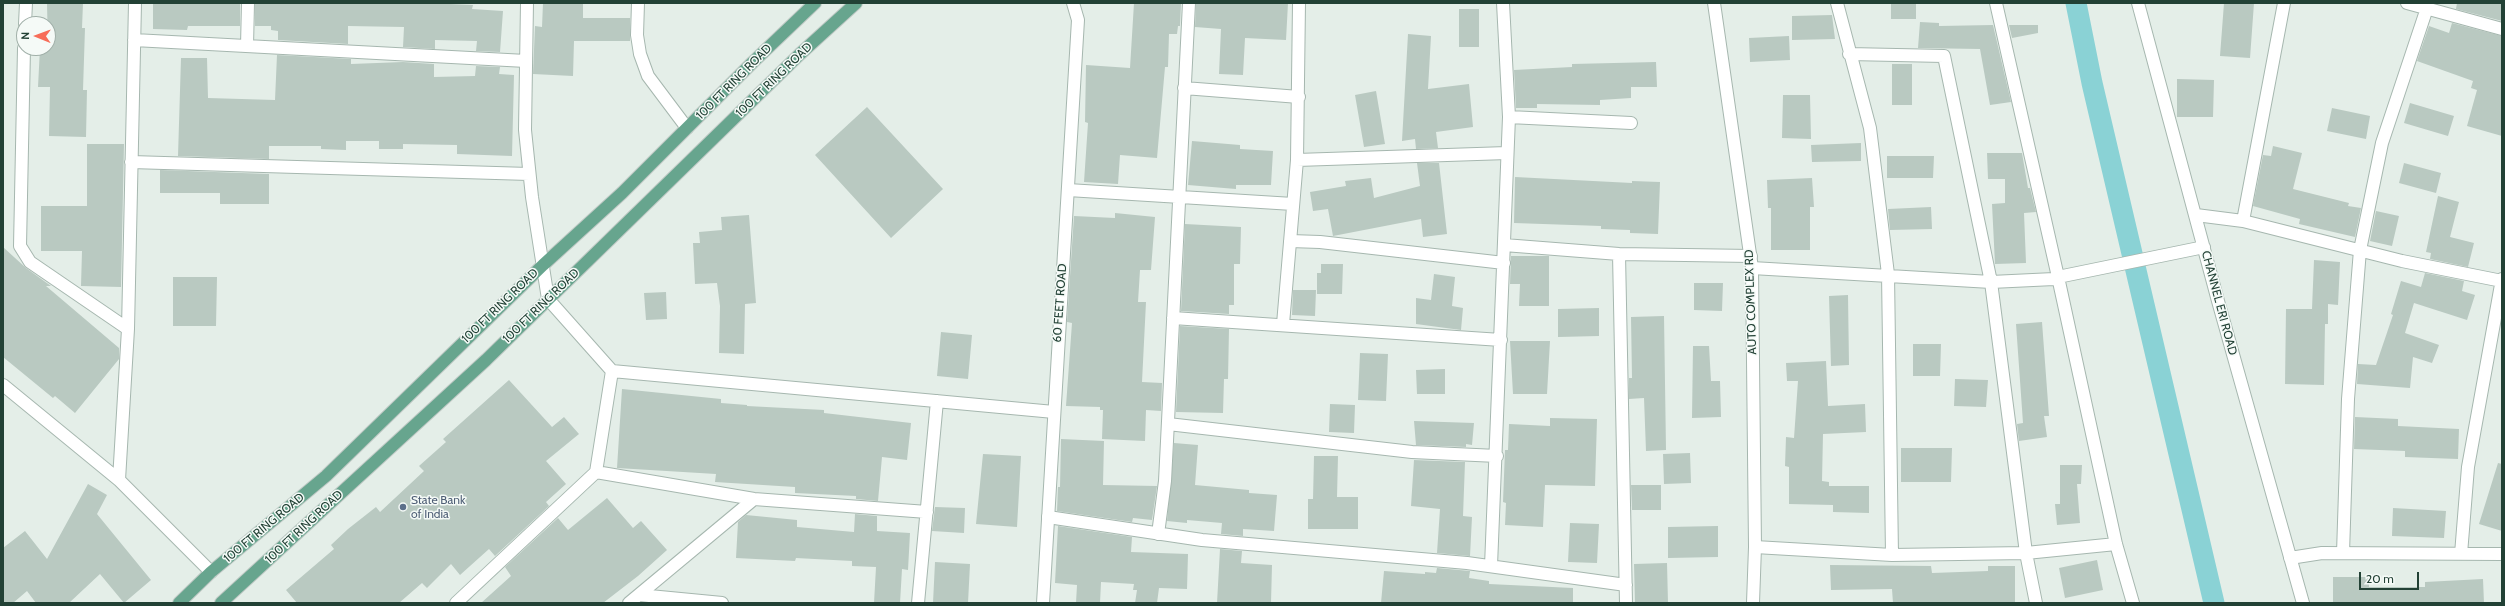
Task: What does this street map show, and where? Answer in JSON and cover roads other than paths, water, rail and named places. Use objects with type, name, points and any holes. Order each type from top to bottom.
[{"type":"main road","name":"100 FT RING ROAD","points":[[179,603],[211,572],[326,476],[543,265],[622,193],[686,128],[816,3]]},
{"type":"main road","name":"100 FT RING ROAD","points":[[221,603],[486,360],[794,60],[856,3]]},
{"type":"street","points":[[25,16],[26,3]]},
{"type":"street","points":[[119,480],[128,329],[135,3]]},
{"type":"street","points":[[247,46],[248,3]]},
{"type":"street","points":[[527,3],[525,130],[529,174],[548,300],[612,370],[1054,412]]},
{"type":"street","points":[[638,3],[637,35],[640,54],[648,76],[686,128]]},
{"type":"street","name":"60 FEET ROAD","points":[[1043,603],[1078,20],[1073,3]]},
{"type":"street","points":[[1158,534],[1165,481],[1189,3]]},
{"type":"street","points":[[1283,324],[1297,160],[1299,3]]},
{"type":"street","points":[[1491,566],[1502,340],[1509,117],[1503,3]]},
{"type":"street","name":"AUTO COMPLEX RD","points":[[1714,3],[1752,262],[1755,547],[1753,603]]},
{"type":"street","points":[[1837,3],[1849,54],[1870,128],[1888,274],[1892,555]]},
{"type":"street","points":[[1996,3],[2116,544],[2133,603]]},
{"type":"street","name":"CHANNEL ERI ROAD","points":[[2138,3],[2303,603]]},
{"type":"street","points":[[2243,221],[2284,3]]},
{"type":"street","points":[[2406,3],[2502,29]]},
{"type":"street","points":[[2343,553],[2348,399],[2360,250],[2382,143],[2427,8]]},
{"type":"street","points":[[134,40],[526,61]]},
{"type":"street","points":[[1849,54],[1944,56],[1991,282],[2026,553],[2036,603]]},
{"type":"street","points":[[24,56],[20,246],[30,262],[128,329]]},
{"type":"street","points":[[1184,88],[1299,97]]},
{"type":"street","points":[[1509,117],[1631,123]]},
{"type":"street","points":[[1297,160],[1507,153]]},
{"type":"street","points":[[131,162],[529,174]]},
{"type":"street","points":[[1068,190],[1293,204]]},
{"type":"street","points":[[2196,215],[2243,221],[2402,261],[2502,280],[2468,467],[2460,554]]},
{"type":"street","points":[[1290,241],[1320,242],[1504,263]]},
{"type":"street","points":[[1504,245],[1752,262],[1991,282],[2054,279],[2204,247]]},
{"type":"street","points":[[1619,254],[1626,603]]},
{"type":"street","points":[[1173,318],[1283,324],[1502,340]]},
{"type":"street","points":[[456,603],[596,472],[612,370]]},
{"type":"street","points":[[3,385],[119,480],[211,572]]},
{"type":"street","points":[[918,603],[937,401]]},
{"type":"street","points":[[1168,424],[1412,452],[1497,456]]},
{"type":"street","points":[[596,472],[754,499],[927,512]]},
{"type":"street","points":[[629,603],[754,499]]},
{"type":"street","points":[[1048,517],[1202,540],[1491,566],[1626,585]]},
{"type":"street","points":[[1755,547],[1892,555],[2026,553],[2116,544]]},
{"type":"street","points":[[2290,558],[2322,553],[2502,554]]},
{"type":"street","points":[[639,595],[722,603]]},
{"type":"waterway","points":[[2076,3],[2092,83],[2214,603]]},
{"type":"place","name":"State Bank of India","points":[[403,507]]}]
